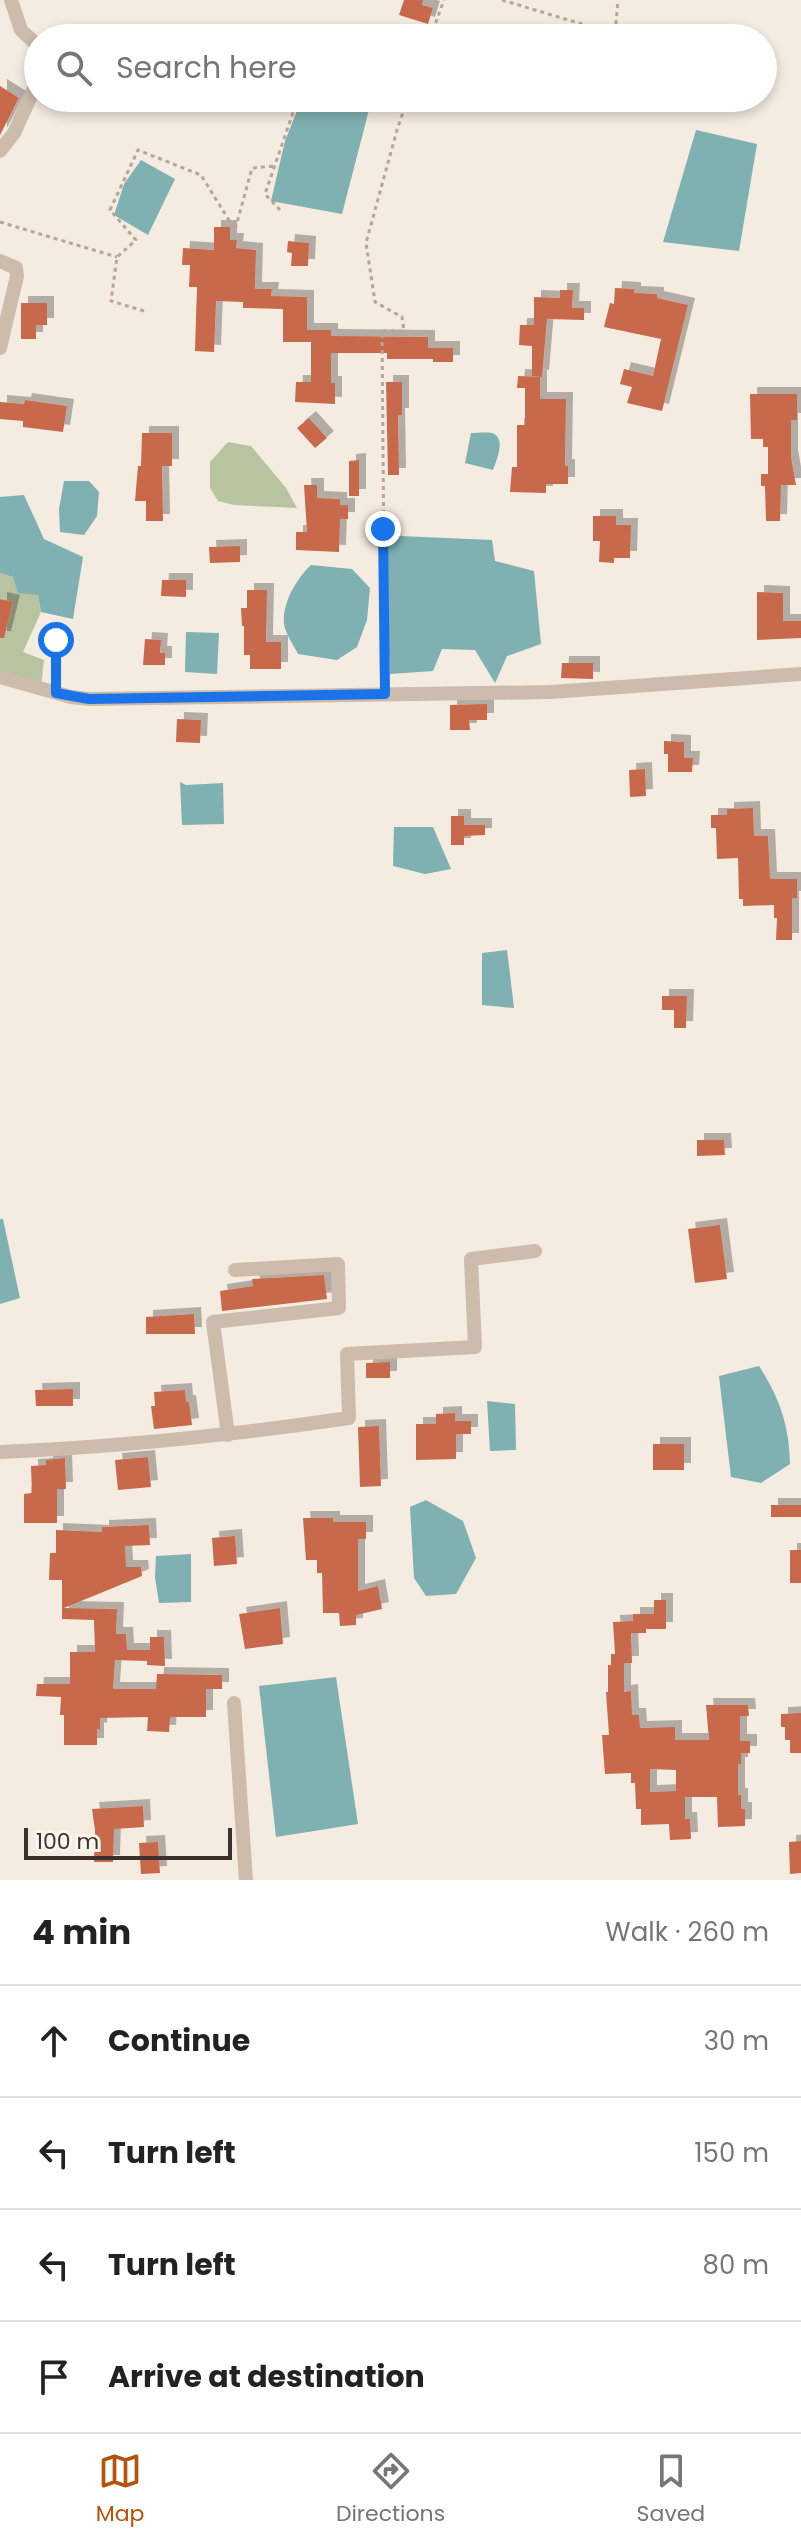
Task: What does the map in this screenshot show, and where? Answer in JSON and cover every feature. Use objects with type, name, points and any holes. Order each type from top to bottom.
[{"type":"street","points":[[11,0],[24,33]]},
{"type":"street","points":[[0,151],[14,133],[24,111]]},
{"type":"street","points":[[0,261],[16,268],[17,276],[0,348]]},
{"type":"street","points":[[0,677],[89,699],[551,692],[801,674]]},
{"type":"street","points":[[0,1452],[228,1435],[349,1418],[347,1354],[475,1347],[471,1259],[535,1251]]},
{"type":"street","points":[[228,1435],[213,1322],[339,1308],[338,1264],[235,1270]]},
{"type":"street","points":[[234,1703],[246,1880]]},
{"type":"lane","points":[[56,640],[56,693]]},
{"type":"path","points":[[435,24],[444,0]]},
{"type":"path","points":[[502,0],[582,24]]},
{"type":"path","points":[[616,24],[618,0]]},
{"type":"path","points":[[280,210],[265,194],[293,112]]},
{"type":"path","points":[[385,694],[382,331],[404,331],[402,317],[375,302],[366,243],[403,112]]},
{"type":"path","points":[[144,311],[111,301],[117,257],[136,240],[110,210],[138,150],[201,175],[235,230],[252,168],[275,166]]},
{"type":"path","points":[[0,222],[117,257]]},
{"type":"green space","points":[[228,442],[251,446],[286,488],[297,508],[234,505],[218,501],[210,488],[210,462]]},
{"type":"green space","points":[[0,573],[13,577],[38,595],[41,612],[23,652],[44,660],[41,687],[0,673],[0,628],[6,629],[13,603],[0,599]]},
{"type":"water","points":[[296,112],[368,112],[342,214],[271,201],[285,141]]},
{"type":"water","points":[[696,130],[757,144],[739,251],[663,242]]},
{"type":"water","points":[[141,160],[175,179],[148,235],[114,215],[124,184]]},
{"type":"water","points":[[471,433],[492,433],[499,440],[493,470],[465,463]]},
{"type":"water","points":[[64,481],[89,481],[99,492],[97,516],[84,535],[60,532],[59,509]]},
{"type":"water","points":[[24,495],[44,539],[83,557],[73,619],[41,612],[38,595],[18,593],[13,577],[0,573],[0,497]]},
{"type":"water","points":[[400,536],[492,540],[495,561],[534,571],[541,644],[507,656],[495,683],[475,650],[442,649],[433,671],[390,674],[384,540]]},
{"type":"water","points":[[311,565],[352,569],[370,588],[367,620],[357,647],[337,660],[298,654],[285,628],[288,600]]},
{"type":"water","points":[[186,632],[219,633],[217,674],[185,672]]},
{"type":"water","points":[[180,782],[186,785],[223,783],[224,824],[182,825]]},
{"type":"water","points":[[394,827],[433,827],[451,869],[425,874],[393,866]]},
{"type":"water","points":[[507,950],[514,1008],[482,1005],[482,953]]},
{"type":"water","points":[[0,1219],[3,1219],[20,1298],[0,1304]]},
{"type":"water","points":[[759,1366],[782,1413],[790,1464],[761,1483],[731,1477],[719,1376]]},
{"type":"water","points":[[487,1401],[515,1404],[516,1450],[490,1451]]},
{"type":"water","points":[[426,1500],[463,1521],[476,1558],[456,1594],[426,1596],[414,1578],[410,1507]]},
{"type":"water","points":[[191,1554],[191,1602],[159,1603],[156,1556]]},
{"type":"water","points":[[336,1677],[358,1824],[276,1837],[259,1686]]},
{"type":"building","points":[[404,0],[423,0],[422,5],[433,8],[428,24],[399,15]]},
{"type":"building","points":[[0,86],[19,98],[0,135]]},
{"type":"building","points":[[214,227],[230,227],[230,240],[237,240],[236,248],[256,250],[255,289],[272,289],[271,296],[307,297],[307,330],[331,330],[331,336],[428,337],[428,348],[453,348],[453,362],[387,359],[387,353],[331,353],[335,404],[295,402],[296,382],[311,382],[311,342],[283,342],[283,309],[243,308],[243,302],[216,301],[214,352],[195,351],[197,287],[189,287],[190,265],[182,265],[183,248],[214,250]]},
{"type":"building","points":[[288,241],[309,243],[308,266],[291,266],[292,253],[287,252]]},
{"type":"building","points":[[615,288],[657,294],[657,298],[688,305],[662,411],[627,403],[632,387],[620,384],[624,369],[653,376],[661,339],[604,327],[610,303],[614,304]]},
{"type":"building","points":[[560,290],[573,290],[572,308],[584,308],[584,320],[547,319],[542,377],[532,376],[532,346],[519,345],[520,325],[534,325],[534,297],[560,298]]},
{"type":"building","points":[[21,303],[47,303],[47,325],[36,325],[36,339],[21,339]]},
{"type":"building","points":[[518,376],[540,377],[540,399],[566,399],[565,466],[568,466],[568,484],[546,484],[546,493],[510,492],[512,467],[517,467],[517,425],[525,425],[525,388],[517,388]]},
{"type":"building","points":[[386,382],[402,382],[402,415],[398,415],[399,475],[388,475]]},
{"type":"building","points":[[750,394],[797,394],[797,420],[791,420],[791,457],[796,485],[781,485],[780,521],[766,521],[765,486],[761,486],[761,474],[768,474],[768,447],[763,447],[763,439],[751,439]]},
{"type":"building","points":[[25,400],[67,406],[63,432],[23,427],[23,421],[0,419],[0,402],[24,404]]},
{"type":"building","points":[[309,418],[327,438],[315,448],[297,428]]},
{"type":"building","points":[[142,433],[172,433],[172,466],[162,466],[163,521],[146,521],[146,501],[135,501]]},
{"type":"building","points":[[359,460],[359,496],[349,496],[349,461]]},
{"type":"building","points":[[304,485],[317,485],[317,498],[340,499],[340,505],[348,505],[348,519],[340,519],[339,552],[296,550],[296,532],[307,532]]},
{"type":"building","points":[[593,516],[616,516],[616,525],[631,525],[630,558],[614,558],[614,563],[599,562],[600,541],[593,541]]},
{"type":"building","points":[[240,546],[240,562],[210,563],[209,547]]},
{"type":"building","points":[[162,580],[186,580],[186,597],[161,596]]},
{"type":"building","points":[[247,590],[267,590],[266,642],[281,642],[281,669],[250,669],[250,655],[244,655],[241,608],[247,608]]},
{"type":"building","points":[[757,592],[783,593],[783,621],[801,621],[801,638],[757,640]]},
{"type":"building","points":[[0,599],[13,602],[4,638],[0,638]]},
{"type":"building","points":[[145,639],[161,640],[160,653],[165,653],[165,665],[143,665]]},
{"type":"building","points":[[562,663],[593,663],[593,679],[561,678]]},
{"type":"building","points":[[487,704],[487,720],[469,720],[470,730],[450,730],[450,705]]},
{"type":"building","points":[[177,719],[201,720],[200,743],[176,742]]},
{"type":"building","points":[[664,741],[684,742],[684,758],[693,758],[692,772],[668,772]]},
{"type":"building","points":[[645,769],[646,796],[630,797],[629,770]]},
{"type":"building","points":[[753,808],[754,836],[768,836],[770,879],[797,879],[797,898],[792,898],[792,940],[776,940],[774,905],[743,906],[743,899],[739,899],[738,858],[717,859],[716,828],[711,828],[711,815],[727,815],[727,809]]},
{"type":"building","points":[[451,816],[464,816],[464,825],[485,825],[485,835],[464,836],[464,845],[451,845]]},
{"type":"building","points":[[662,996],[687,996],[686,1028],[674,1028],[674,1010],[662,1010]]},
{"type":"building","points":[[697,1140],[724,1140],[725,1155],[697,1156]]},
{"type":"building","points":[[720,1225],[727,1279],[695,1283],[688,1229]]},
{"type":"building","points":[[324,1275],[327,1299],[222,1311],[220,1291],[253,1286],[252,1279]]},
{"type":"building","points":[[194,1314],[195,1334],[146,1334],[146,1317]]},
{"type":"building","points":[[390,1362],[390,1378],[366,1378],[366,1363]]},
{"type":"building","points":[[73,1389],[73,1406],[36,1406],[35,1390]]},
{"type":"building","points":[[185,1390],[192,1425],[154,1429],[151,1406],[155,1406],[154,1392]]},
{"type":"building","points":[[455,1413],[455,1421],[471,1421],[471,1434],[456,1434],[456,1459],[416,1460],[416,1424],[436,1424],[436,1414]]},
{"type":"building","points":[[379,1426],[381,1486],[360,1487],[358,1427]]},
{"type":"building","points":[[653,1444],[684,1444],[684,1470],[653,1470]]},
{"type":"building","points":[[148,1457],[151,1487],[118,1490],[115,1460]]},
{"type":"building","points":[[65,1458],[66,1489],[57,1489],[57,1523],[24,1523],[24,1494],[32,1493],[31,1466],[46,1465],[46,1460]]},
{"type":"building","points":[[771,1505],[801,1505],[801,1517],[771,1517]]},
{"type":"building","points":[[303,1518],[366,1522],[366,1539],[358,1539],[358,1591],[378,1586],[382,1609],[356,1615],[356,1625],[340,1626],[339,1613],[323,1613],[322,1573],[317,1573],[317,1560],[306,1560]]},
{"type":"building","points":[[149,1525],[150,1545],[125,1546],[126,1567],[141,1567],[142,1576],[64,1608],[117,1609],[116,1634],[126,1634],[127,1650],[150,1650],[150,1637],[164,1637],[165,1666],[147,1665],[147,1661],[115,1660],[113,1689],[156,1689],[157,1674],[222,1675],[222,1689],[206,1689],[206,1717],[170,1717],[169,1732],[147,1731],[148,1717],[100,1718],[97,1745],[64,1745],[61,1697],[36,1696],[37,1684],[70,1684],[70,1652],[95,1652],[94,1620],[62,1619],[62,1580],[49,1580],[50,1553],[56,1553],[56,1530],[102,1532],[102,1527]]},
{"type":"building","points":[[235,1536],[237,1564],[214,1566],[212,1538]]},
{"type":"building","points":[[790,1550],[801,1550],[801,1583],[790,1583]]},
{"type":"building","points":[[654,1600],[666,1600],[666,1629],[631,1633],[632,1663],[624,1663],[624,1692],[631,1691],[632,1715],[639,1715],[640,1728],[675,1727],[675,1740],[709,1740],[706,1705],[748,1705],[749,1716],[740,1716],[740,1741],[750,1741],[750,1753],[741,1753],[741,1764],[738,1764],[738,1795],[741,1795],[741,1809],[745,1809],[745,1826],[718,1827],[717,1797],[685,1797],[685,1819],[690,1819],[691,1839],[670,1840],[669,1824],[641,1825],[641,1809],[636,1809],[635,1783],[631,1783],[631,1773],[605,1774],[602,1735],[609,1735],[606,1692],[608,1665],[611,1665],[611,1654],[615,1654],[613,1622],[633,1621],[633,1614],[654,1614]],"holes":[[[650,1769],[676,1770],[676,1791],[650,1792]]]},
{"type":"building","points":[[280,1608],[283,1644],[245,1649],[239,1614]]},
{"type":"building","points":[[801,1713],[801,1753],[790,1753],[790,1740],[785,1740],[785,1727],[781,1727],[781,1714]]},
{"type":"building","points":[[143,1806],[144,1827],[114,1829],[113,1862],[94,1862],[92,1809]]},
{"type":"building","points":[[801,1841],[801,1873],[790,1874],[789,1842]]},
{"type":"building","points":[[158,1842],[160,1873],[141,1874],[139,1843]]},
{"type":"route","points":[[56,640],[56,693],[71,697],[385,694],[383,529]]}]
